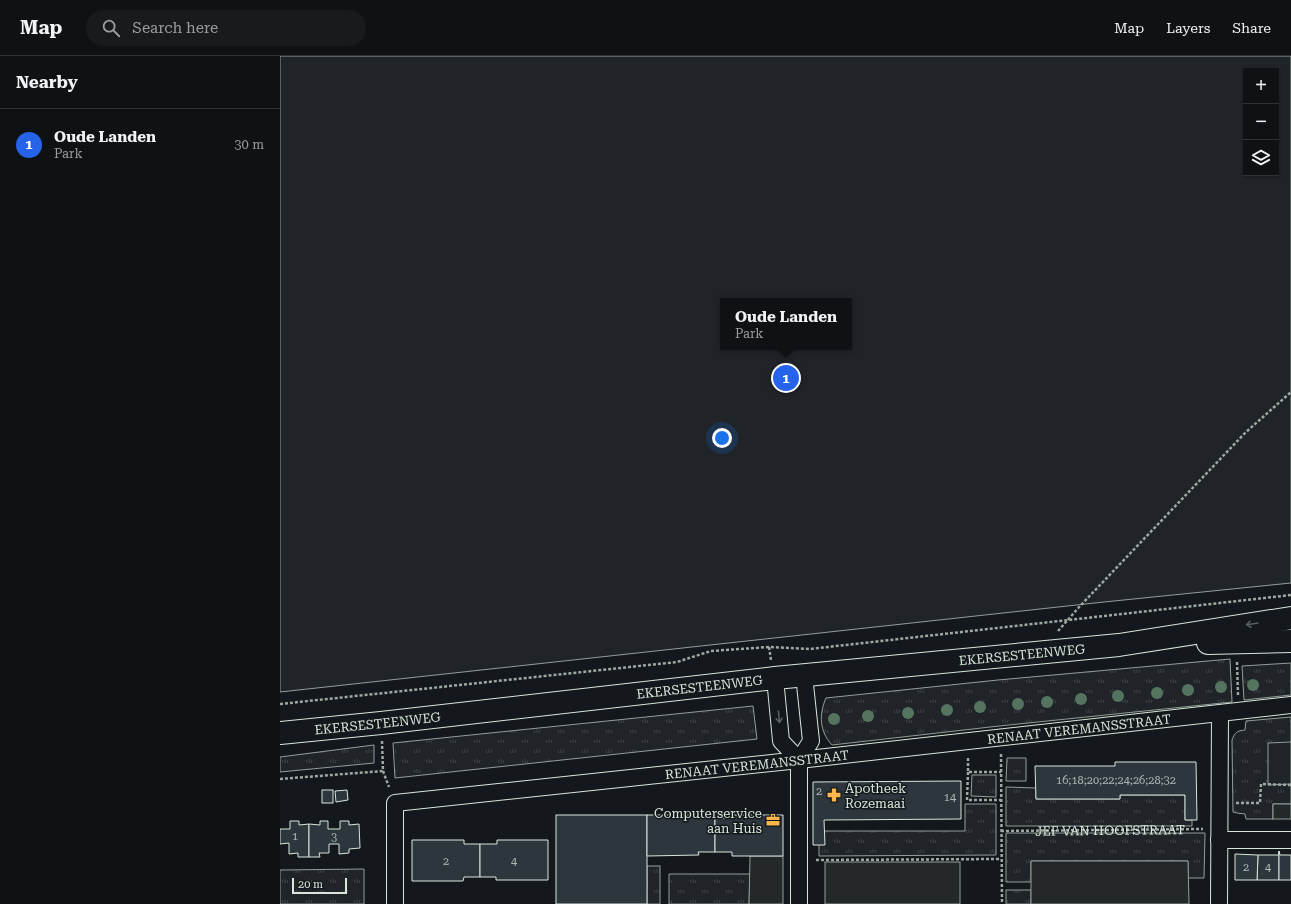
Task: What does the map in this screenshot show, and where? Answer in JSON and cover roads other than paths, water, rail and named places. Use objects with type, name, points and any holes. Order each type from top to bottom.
[{"type":"main road","name":"EKERSESTEENWEG","points":[[280,733],[381,723],[775,678],[1040,653],[1119,644],[1291,618]]},
{"type":"main road","name":"EKERSESTEENWEG","points":[[1119,644],[1291,641]]},
{"type":"street","points":[[799,904],[799,760],[810,740],[804,675]]},
{"type":"street","points":[[775,678],[781,741],[799,760]]},
{"type":"street","name":"RENAAT VEREMANSSTRAAT","points":[[395,904],[395,803],[1001,738],[1291,705]]},
{"type":"street","points":[[1219,904],[1220,714]]},
{"type":"street","points":[[1220,835],[1291,840]]},
{"type":"place","name":"Oude Landen","points":[[786,378]]},
{"type":"place","name":"Apotheek Rozemaai","points":[[834,795]]},
{"type":"place","name":"Computerservice aan Huis","points":[[773,820]]}]
